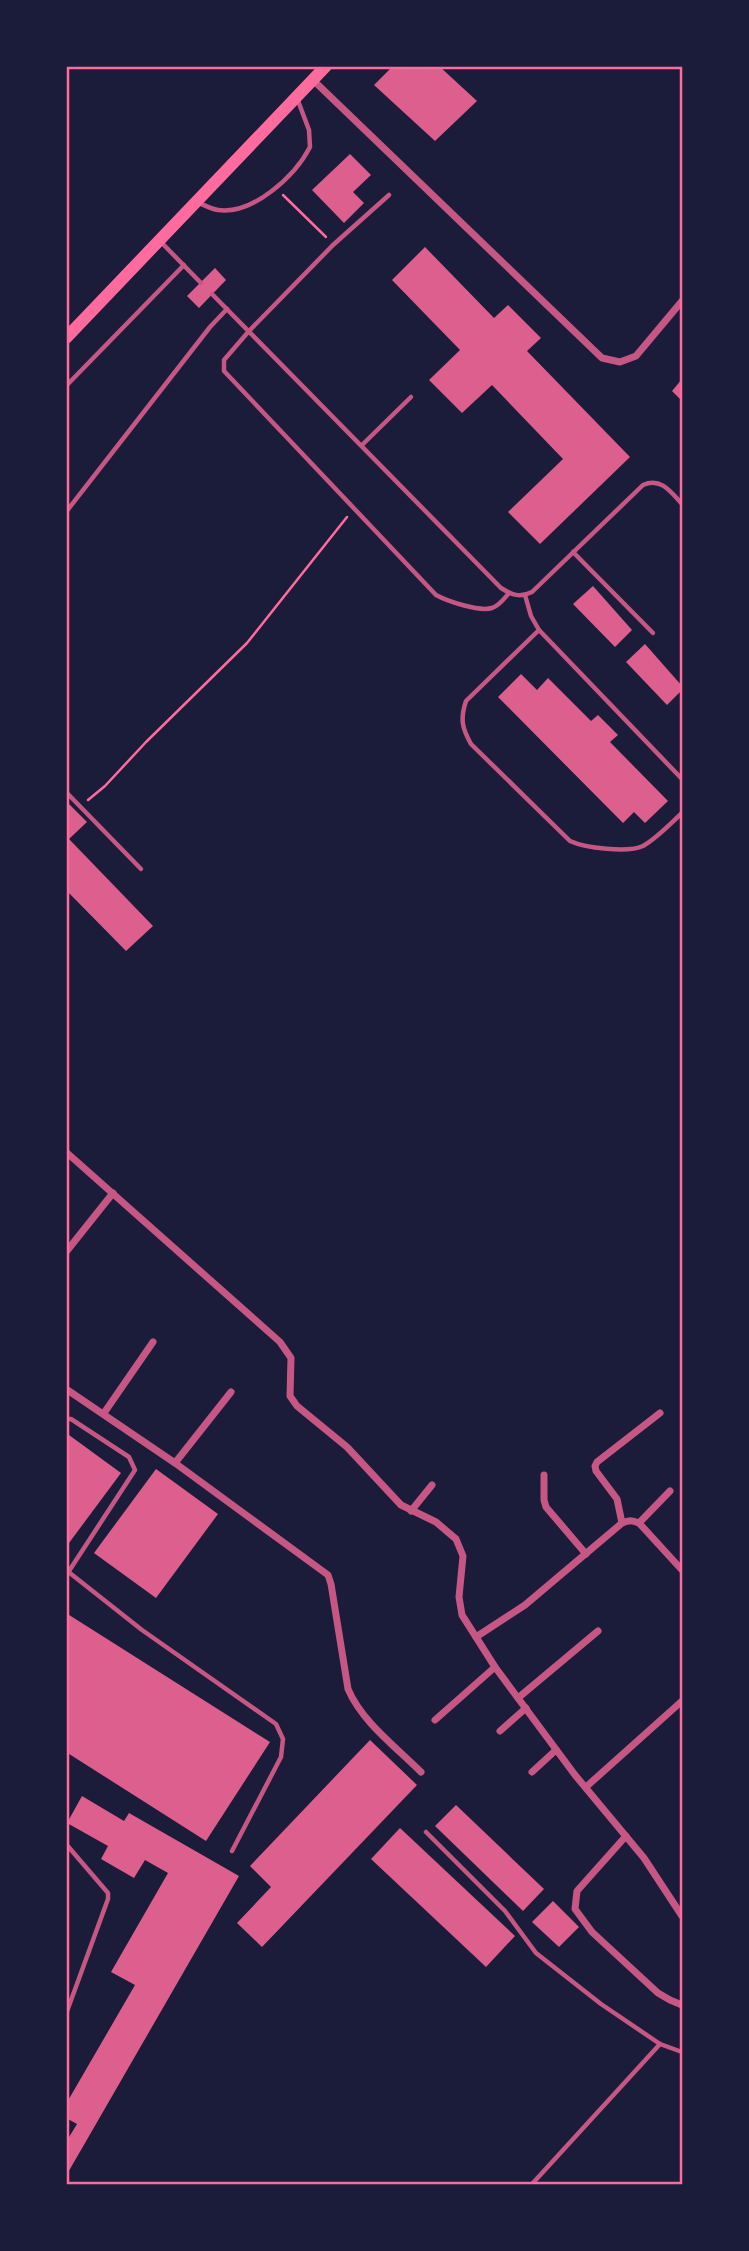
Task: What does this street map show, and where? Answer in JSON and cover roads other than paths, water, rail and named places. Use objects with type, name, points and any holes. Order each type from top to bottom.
[{"type":"main road","points":[[66,338],[326,66]]},
{"type":"street","points":[[313,80],[602,358],[620,362],[636,356],[682,301]]},
{"type":"street","points":[[66,1152],[280,1342],[291,1358],[289,1391],[292,1400],[347,1447],[392,1497],[411,1511],[446,1529],[460,1548],[463,1563],[460,1609],[476,1637],[556,1750],[626,1836],[682,1916]]},
{"type":"street","points":[[66,1252],[113,1193]]},
{"type":"street","points":[[104,1413],[153,1342]]},
{"type":"street","points":[[66,1389],[175,1463],[328,1575],[348,1689],[353,1700],[362,1714],[421,1772]]},
{"type":"street","points":[[175,1463],[232,1392]]},
{"type":"street","points":[[622,1523],[617,1499],[595,1466],[597,1461],[660,1413]]},
{"type":"street","points":[[544,1475],[546,1507],[586,1554]]},
{"type":"street","points":[[411,1511],[432,1485]]},
{"type":"street","points":[[639,1523],[670,1491]]},
{"type":"street","points":[[476,1637],[510,1616],[622,1523],[633,1520],[639,1523],[682,1570]]},
{"type":"street","points":[[518,1698],[598,1631]]},
{"type":"street","points":[[435,1720],[495,1667]]},
{"type":"street","points":[[586,1787],[682,1701]]},
{"type":"street","points":[[500,1731],[526,1708]]},
{"type":"street","points":[[532,1772],[556,1750]]},
{"type":"street","points":[[626,1836],[577,1891],[575,1909],[592,1932],[658,1993],[682,2005]]},
{"type":"lane","points":[[197,202],[215,210],[227,210],[244,206],[277,189],[310,147],[309,130],[297,96]]},
{"type":"lane","points":[[389,195],[333,245],[249,331],[224,360],[224,372],[436,595],[444,600],[483,609],[494,608],[509,593]]},
{"type":"lane","points":[[159,240],[201,282]]},
{"type":"lane","points":[[66,386],[184,265]]},
{"type":"lane","points":[[212,294],[501,588],[509,593],[526,595],[532,592],[643,485],[658,482],[682,504]]},
{"type":"lane","points":[[66,512],[210,327],[227,309]]},
{"type":"lane","points":[[362,445],[411,397]]},
{"type":"lane","points":[[573,552],[653,633]]},
{"type":"lane","points":[[526,595],[531,616],[539,630],[682,779]]},
{"type":"lane","points":[[539,630],[466,701],[462,713],[462,729],[471,744],[570,841],[581,846],[641,847],[682,813]]},
{"type":"lane","points":[[66,792],[141,869]]},
{"type":"lane","points":[[66,1419],[71,1419],[129,1457],[135,1470],[68,1571],[142,1630],[276,1724],[283,1739],[281,1758],[232,1851]]},
{"type":"lane","points":[[426,1832],[505,1911],[536,1953],[601,2004],[660,2044],[682,2052]]},
{"type":"lane","points":[[66,1844],[108,1893],[66,2014]]},
{"type":"lane","points":[[532,2185],[660,2044]]}]
